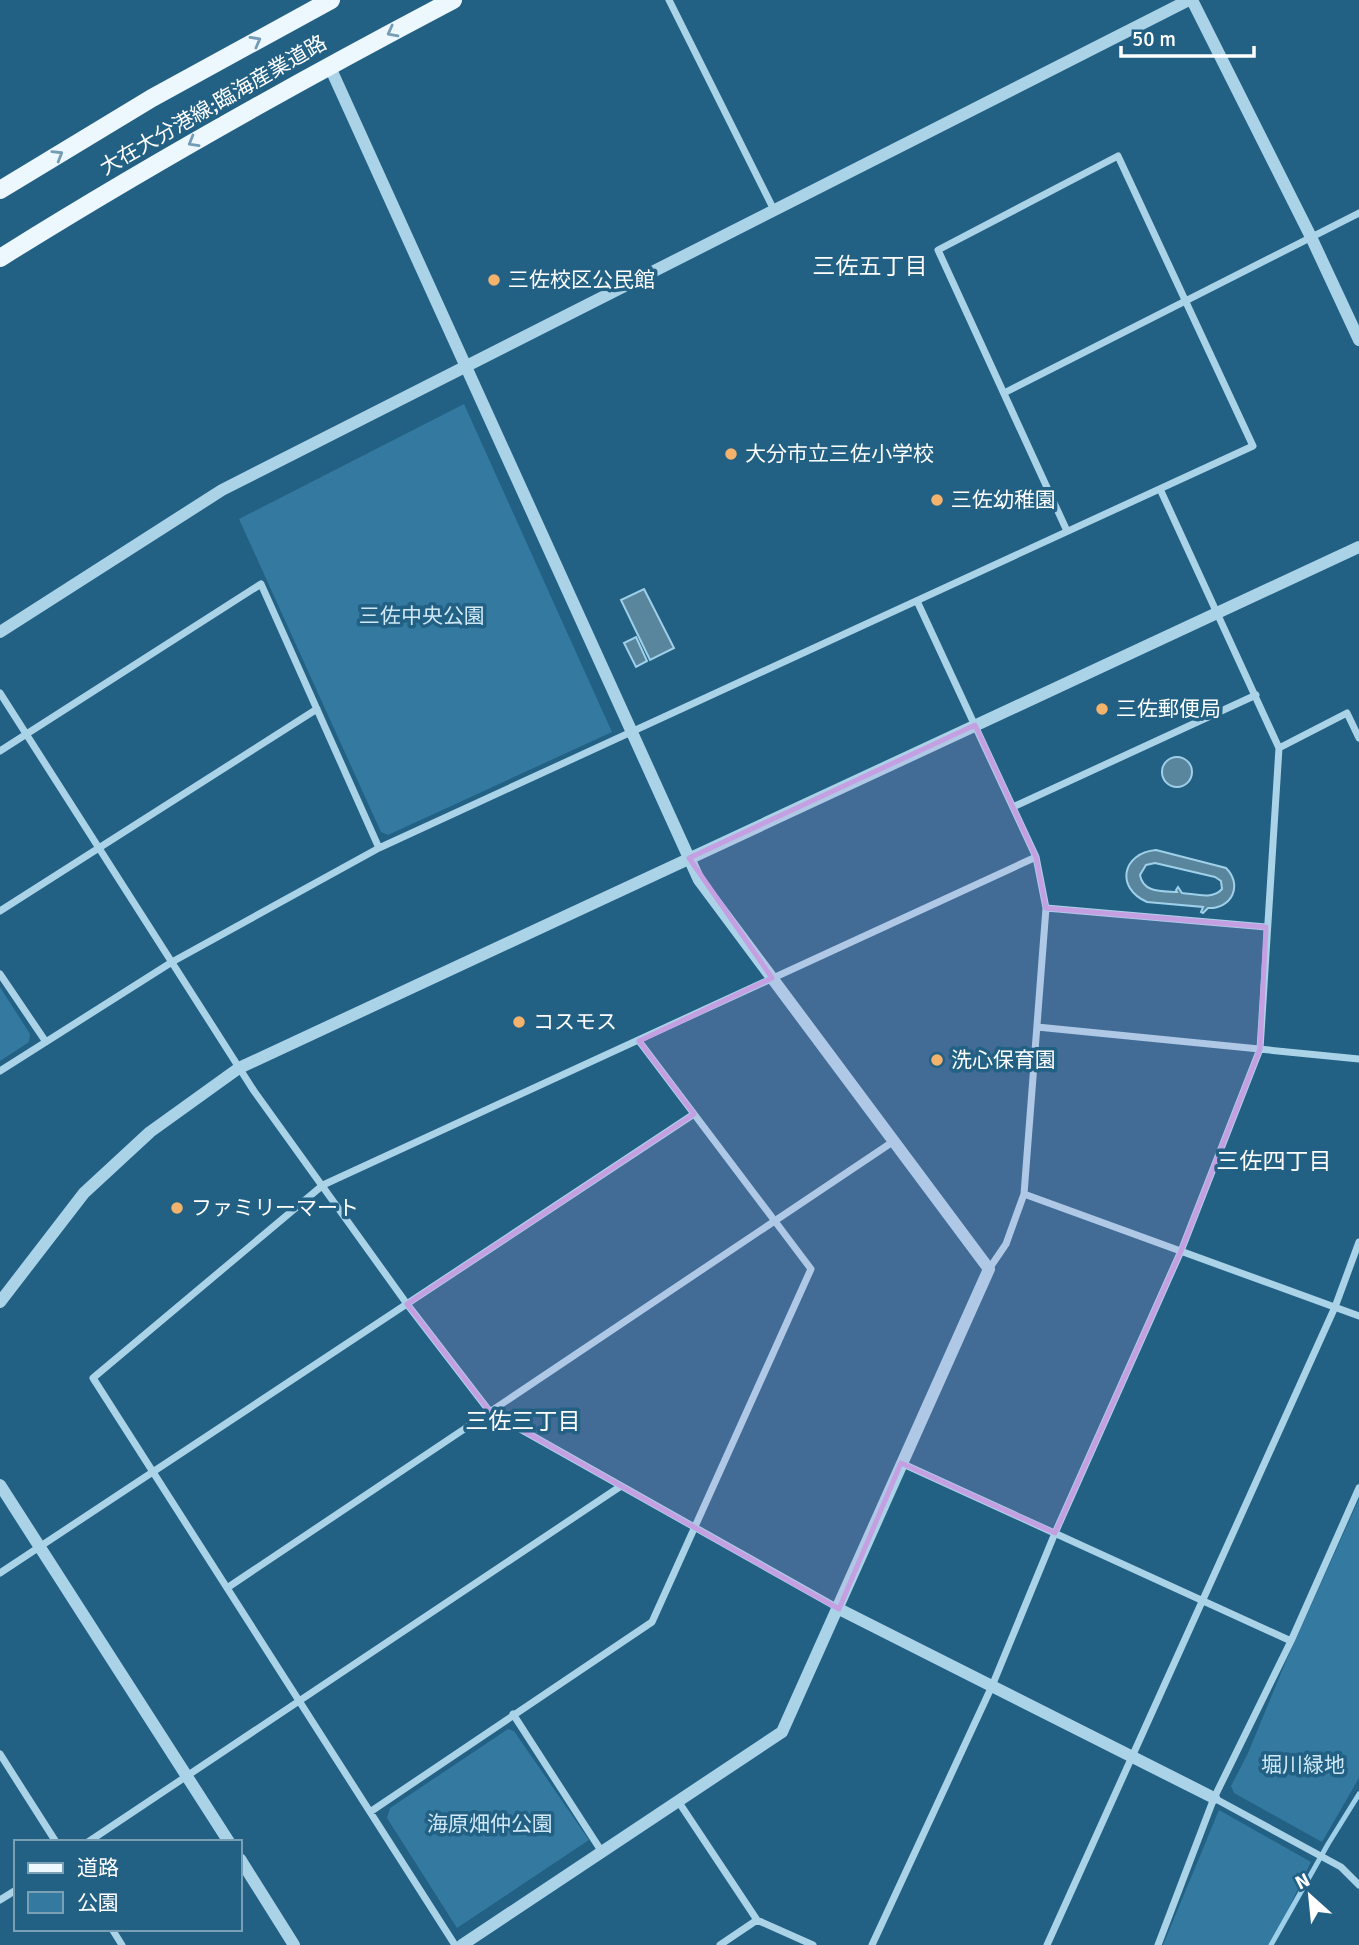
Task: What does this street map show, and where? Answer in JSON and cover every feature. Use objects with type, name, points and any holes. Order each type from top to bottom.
[{"type":"main road","name":"大在大分港線;臨海産業道路","points":[[0,190],[152,98],[331,0]]},
{"type":"main road","name":"大在大分港線;臨海産業道路","points":[[0,258],[96,198],[329,65],[453,0]]},
{"type":"street","points":[[669,0],[774,210]]},
{"type":"street","points":[[0,632],[222,490],[1191,0],[1311,237],[1359,340]]},
{"type":"street","points":[[329,65],[699,880],[989,1269]]},
{"type":"street","points":[[0,1071],[172,962],[379,848],[1253,446],[1118,156],[938,250],[1067,531]]},
{"type":"street","points":[[1004,393],[1359,213]]},
{"type":"street","points":[[872,1945],[992,1686],[1055,1533],[1181,1251],[1260,1049],[1279,748],[1160,489]]},
{"type":"street","points":[[0,1303],[84,1193],[150,1132],[239,1068],[1359,547]]},
{"type":"street","points":[[0,751],[261,584],[379,848]]},
{"type":"street","points":[[462,1945],[782,1732],[989,1269],[1006,1244],[1024,1194],[1046,908],[1036,856],[917,601]]},
{"type":"street","points":[[0,693],[239,1068],[407,1304],[490,1412],[839,1609],[1316,1852],[1341,1867],[1359,1885]]},
{"type":"street","points":[[1013,807],[1256,695]]},
{"type":"street","points":[[0,911],[317,709]]},
{"type":"street","points":[[1279,748],[1347,713],[1359,738]]},
{"type":"street","points":[[455,1945],[93,1378],[323,1185],[1036,856]]},
{"type":"street","points":[[1046,908],[1266,927]]},
{"type":"street","points":[[0,974],[46,1042]]},
{"type":"street","points":[[1037,1027],[1359,1059]]},
{"type":"street","points":[[370,1812],[652,1622],[811,1269],[639,1041]]},
{"type":"street","points":[[0,1573],[694,1114]]},
{"type":"street","points":[[227,1588],[894,1142]]},
{"type":"street","points":[[1024,1194],[1359,1316]]},
{"type":"street","points":[[1046,1945],[1335,1307],[1359,1242]]},
{"type":"street","points":[[901,1463],[1291,1641]]},
{"type":"street","points":[[0,1485],[228,1840]]},
{"type":"street","points":[[91,1840],[621,1486]]},
{"type":"street","points":[[1157,1945],[1213,1798],[1291,1641],[1359,1488]]},
{"type":"street","points":[[513,1714],[602,1852]]},
{"type":"street","points":[[0,1755],[55,1840]]},
{"type":"street","points":[[678,1801],[757,1920],[813,1945]]},
{"type":"street","points":[[242,1862],[294,1945]]},
{"type":"street","points":[[720,1945],[757,1920]]},
{"type":"highlighted area","points":[[975,725],[1036,857],[1046,908],[1266,927],[1260,1049],[1181,1251],[1055,1533],[901,1463],[839,1609],[490,1412],[407,1304],[694,1114],[639,1041],[772,978],[689,858]]},
{"type":"green space","name":"三佐中央公園","points":[[464,404],[612,732],[388,835],[381,832],[239,519]]},
{"type":"green space","points":[[0,987],[30,1034],[29,1042],[0,1061]]},
{"type":"green space","name":"堀川緑地","points":[[1359,1499],[1359,1778],[1322,1842],[1234,1793],[1231,1786]]},
{"type":"green space","name":"海原畑仲公園","points":[[508,1729],[514,1731],[589,1840],[457,1928],[387,1818],[390,1808]]},
{"type":"green space","points":[[1219,1810],[1311,1862],[1271,1945],[1163,1945]]},
{"type":"shaded area","points":[[644,589],[674,648],[650,660],[621,600]]},
{"type":"shaded area","points":[[636,637],[647,661],[636,667],[624,643]]},
{"type":"shaded area","points":[[1177,757],[1187,762],[1192,772],[1187,782],[1177,787],[1167,782],[1162,772],[1167,762]]},
{"type":"shaded area","points":[[1156,850],[1226,868],[1234,882],[1232,895],[1223,905],[1208,908],[1203,913],[1203,907],[1147,902],[1137,896],[1127,880],[1130,864],[1145,853]],"holes":[[[1155,863],[1215,877],[1221,881],[1222,889],[1204,896],[1182,893],[1178,887],[1177,892],[1154,890],[1145,885],[1140,875],[1146,865]]]},
{"type":"waterway","points":[[1271,1945],[1359,1794]]},
{"type":"place","name":"三佐校区公民館","points":[[494,280]]},
{"type":"place","name":"大分市立三佐小学校","points":[[731,454]]},
{"type":"place","name":"三佐幼稚園","points":[[937,500]]},
{"type":"place","name":"三佐郵便局","points":[[1102,709]]},
{"type":"place","name":"コスモス","points":[[519,1022]]},
{"type":"place","name":"洗心保育園","points":[[937,1060]]},
{"type":"place","name":"ファミリーマート","points":[[177,1208]]},
{"type":"district","name":"三佐五丁目","points":[[870,266]]},
{"type":"district","name":"三佐四丁目","points":[[1274,1161]]},
{"type":"district","name":"三佐三丁目","points":[[523,1421]]}]
